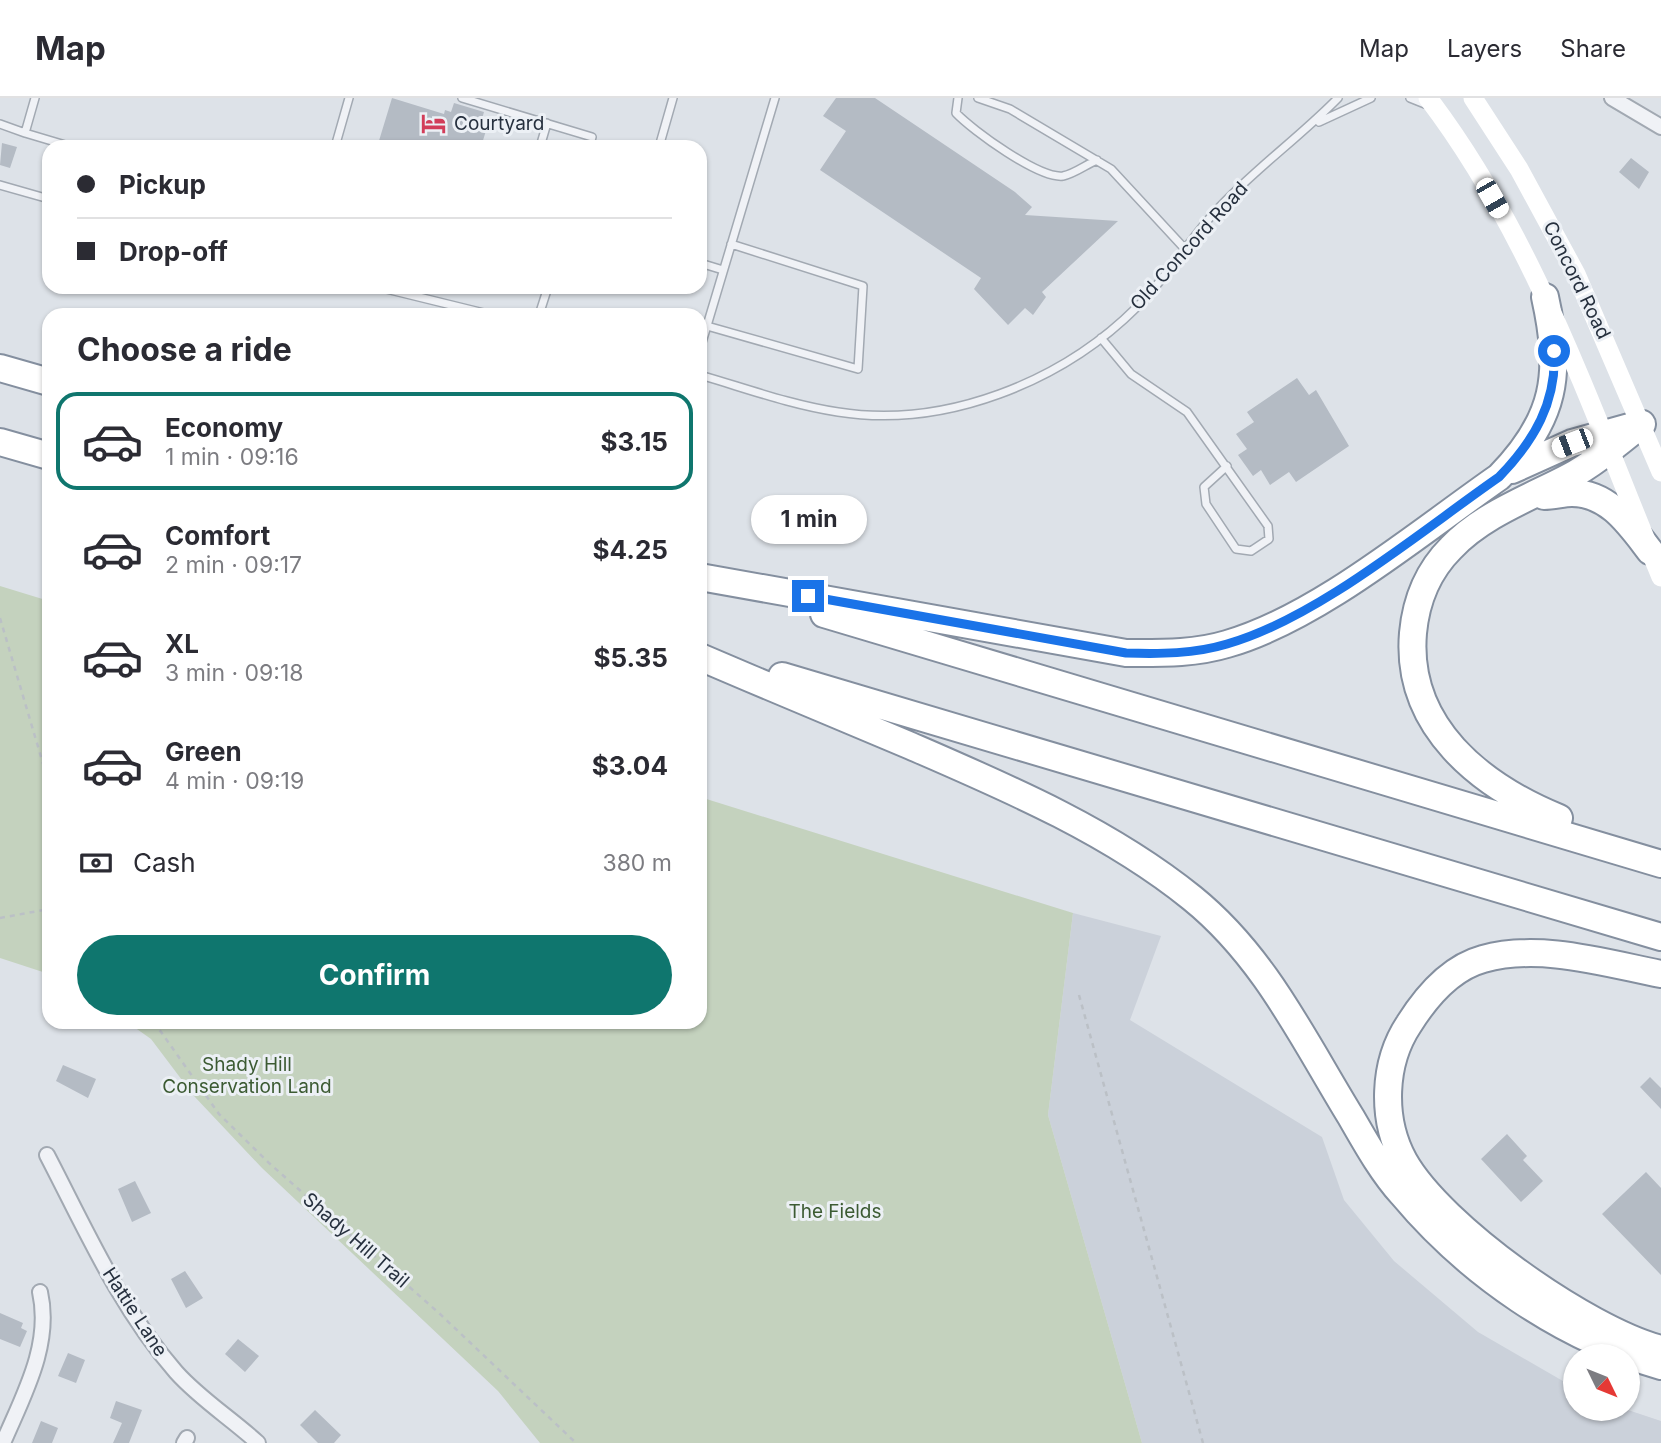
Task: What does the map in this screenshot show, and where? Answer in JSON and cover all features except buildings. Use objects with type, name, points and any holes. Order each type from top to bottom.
[{"type":"highway","points":[[1499,477],[1534,434],[1553,390],[1554,351],[1545,297]]},
{"type":"highway","points":[[0,368],[42,380]]},
{"type":"highway","points":[[707,578],[1068,645],[1126,653],[1194,651],[1227,644],[1309,607],[1499,477],[1549,451],[1606,441],[1642,424]]},
{"type":"highway","points":[[1606,441],[1571,476],[1528,496],[1470,530],[1436,565],[1424,588],[1415,616],[1411,654],[1417,688],[1425,709],[1442,736],[1486,780],[1525,804],[1661,862]]},
{"type":"highway","points":[[0,442],[42,454]]},
{"type":"highway","points":[[1528,496],[1570,492],[1601,500],[1616,510],[1650,551]]},
{"type":"highway","points":[[707,579],[1661,862]]},
{"type":"highway","points":[[707,654],[1661,937]]},
{"type":"highway","points":[[707,660],[993,781],[1076,823],[1139,861],[1193,899],[1232,935],[1275,986],[1352,1119],[1400,1193],[1447,1242],[1534,1308],[1589,1339],[1661,1366]]},
{"type":"highway","points":[[1661,974],[1578,958],[1532,953],[1482,959],[1444,981],[1422,1003],[1396,1044],[1388,1077],[1390,1117],[1403,1158],[1424,1191],[1469,1234],[1533,1283],[1589,1318],[1661,1349]]},
{"type":"main road","name":"Concord Road","points":[[1473,98],[1519,169],[1576,274],[1661,472]]},
{"type":"main road","name":"Concord Road","points":[[1432,103],[1506,222],[1545,297],[1661,577]]},
{"type":"street","points":[[1612,98],[1661,127]]},
{"type":"street","name":"Hattie Lane","points":[[47,1155],[121,1296],[158,1350],[178,1375],[258,1443]]},
{"type":"street","points":[[3,1443],[35,1366],[44,1313],[40,1292]]},
{"type":"lane","points":[[25,133],[35,98]]},
{"type":"lane","points":[[337,140],[349,98]]},
{"type":"lane","points":[[462,98],[592,137],[591,140]]},
{"type":"lane","points":[[661,140],[673,98]]},
{"type":"lane","points":[[731,244],[863,286],[858,369],[707,326],[723,270],[775,98]]},
{"type":"lane","points":[[958,98],[956,113],[967,124],[1044,173],[1062,176],[1097,159]]},
{"type":"lane","points":[[978,98],[1010,109],[1097,159],[1121,178],[1155,220],[1185,249]]},
{"type":"lane","name":"Old Concord Road","points":[[707,377],[840,413],[909,413],[961,404],[1013,388],[1057,368],[1101,338],[1150,294],[1230,197],[1313,125],[1338,98]]},
{"type":"lane","name":"Old Concord Road","points":[[1313,125],[1371,98]]},
{"type":"lane","points":[[1410,98],[1432,103]]},
{"type":"lane","points":[[542,140],[547,123]]},
{"type":"lane","points":[[0,124],[48,140]]},
{"type":"lane","points":[[0,185],[42,197]]},
{"type":"lane","points":[[707,265],[723,270]]},
{"type":"lane","points":[[406,294],[464,308]]},
{"type":"lane","points":[[1101,338],[1123,367],[1172,399],[1194,420],[1227,466],[1268,526],[1269,539],[1251,551],[1236,549],[1206,504],[1204,487],[1227,466]]},
{"type":"path","points":[[0,618],[42,760]]},
{"type":"path","points":[[0,918],[42,910]]},
{"type":"path","points":[[1079,995],[1203,1443]]},
{"type":"path","name":"Shady Hill Trail","points":[[159,1029],[219,1114],[269,1163],[440,1314],[576,1443]]},
{"type":"shaded area","points":[[1073,913],[1161,936],[1130,1020],[1322,1137],[1344,1200],[1394,1261],[1478,1332],[1563,1381],[1563,1421],[1640,1421],[1640,1414],[1661,1421],[1661,1443],[1142,1443],[1048,1115]]},
{"type":"green space","points":[[0,586],[42,599],[42,972],[0,958]]},
{"type":"green space","name":"The Fields","points":[[707,799],[1073,913],[1048,1115],[1142,1443],[540,1443],[498,1391],[262,1168],[194,1096],[151,1039],[137,1029],[707,1029]]},
{"type":"place","name":"Courtyard","points":[[434,123]]},
{"type":"route","points":[[808,596],[1068,645],[1126,653],[1194,651],[1227,644],[1266,629],[1309,607],[1499,477],[1517,458],[1540,425],[1553,390],[1554,351]]},
{"type":"park label","name":"Shady Hill Conservation Land","points":[[247,1075]]}]
